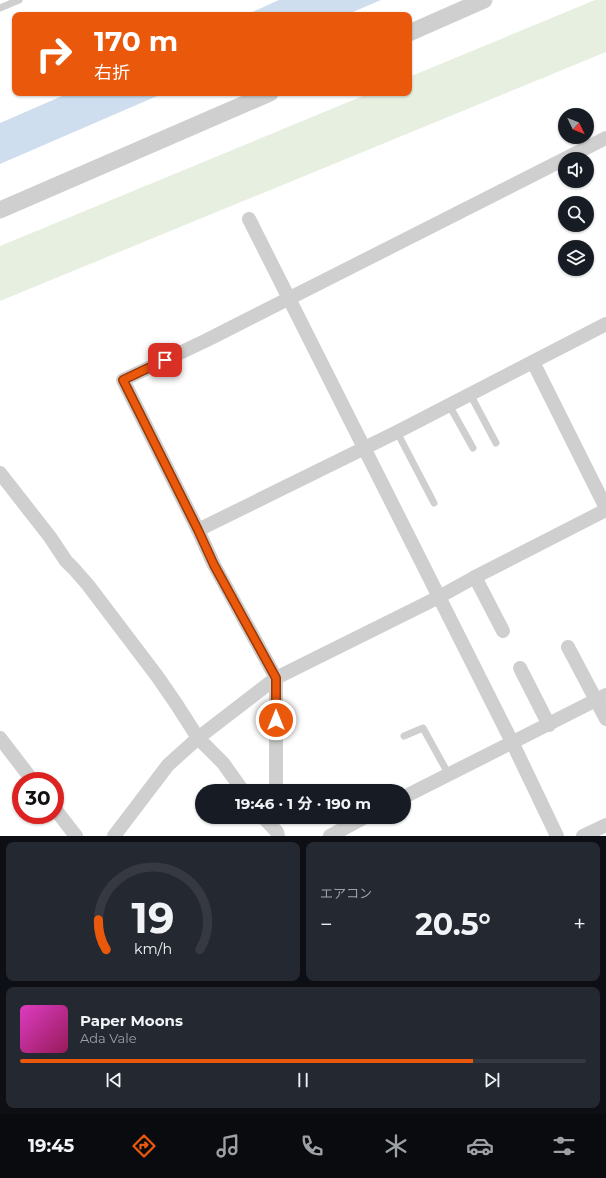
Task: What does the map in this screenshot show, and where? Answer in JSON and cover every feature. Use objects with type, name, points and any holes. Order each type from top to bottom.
[{"type":"street","points":[[412,32],[484,0]]},
{"type":"street","points":[[0,210],[263,96]]},
{"type":"street","points":[[276,784],[276,678],[214,565],[123,380],[207,340],[606,138]]},
{"type":"street","points":[[249,220],[363,449],[512,742],[557,836]]},
{"type":"street","points":[[198,530],[397,432],[606,324]]},
{"type":"street","points":[[114,836],[168,765],[198,738],[276,678],[439,597],[606,509],[533,362]]},
{"type":"street","points":[[0,473],[50,537],[66,561],[88,585],[157,676],[198,738],[223,763],[238,784]]},
{"type":"street","points":[[475,577],[503,631]]},
{"type":"street","points":[[568,647],[601,697],[606,719]]},
{"type":"street","points":[[520,668],[549,725]]},
{"type":"street","points":[[411,794],[512,742],[549,725],[601,697]]},
{"type":"street","points":[[0,738],[26,772]]},
{"type":"street","points":[[64,821],[76,836]]},
{"type":"street","points":[[269,824],[277,834]]},
{"type":"street","points":[[330,836],[352,824]]},
{"type":"street","points":[[583,836],[606,825]]},
{"type":"lane","points":[[0,8],[19,0]]},
{"type":"lane","points":[[470,394],[496,443]]},
{"type":"lane","points":[[449,405],[473,448]]},
{"type":"lane","points":[[397,432],[434,503]]},
{"type":"lane","points":[[404,736],[422,728],[448,775]]},
{"type":"shaded area","points":[[595,0],[606,0],[606,52],[0,301],[0,246],[363,96],[412,96],[412,76]]},
{"type":"water","points":[[279,0],[381,0],[353,12],[253,12]]},
{"type":"water","points":[[62,96],[157,96],[0,164],[0,123]]},
{"type":"route","points":[[165,360],[123,380],[235,606],[276,678],[276,720]]}]
